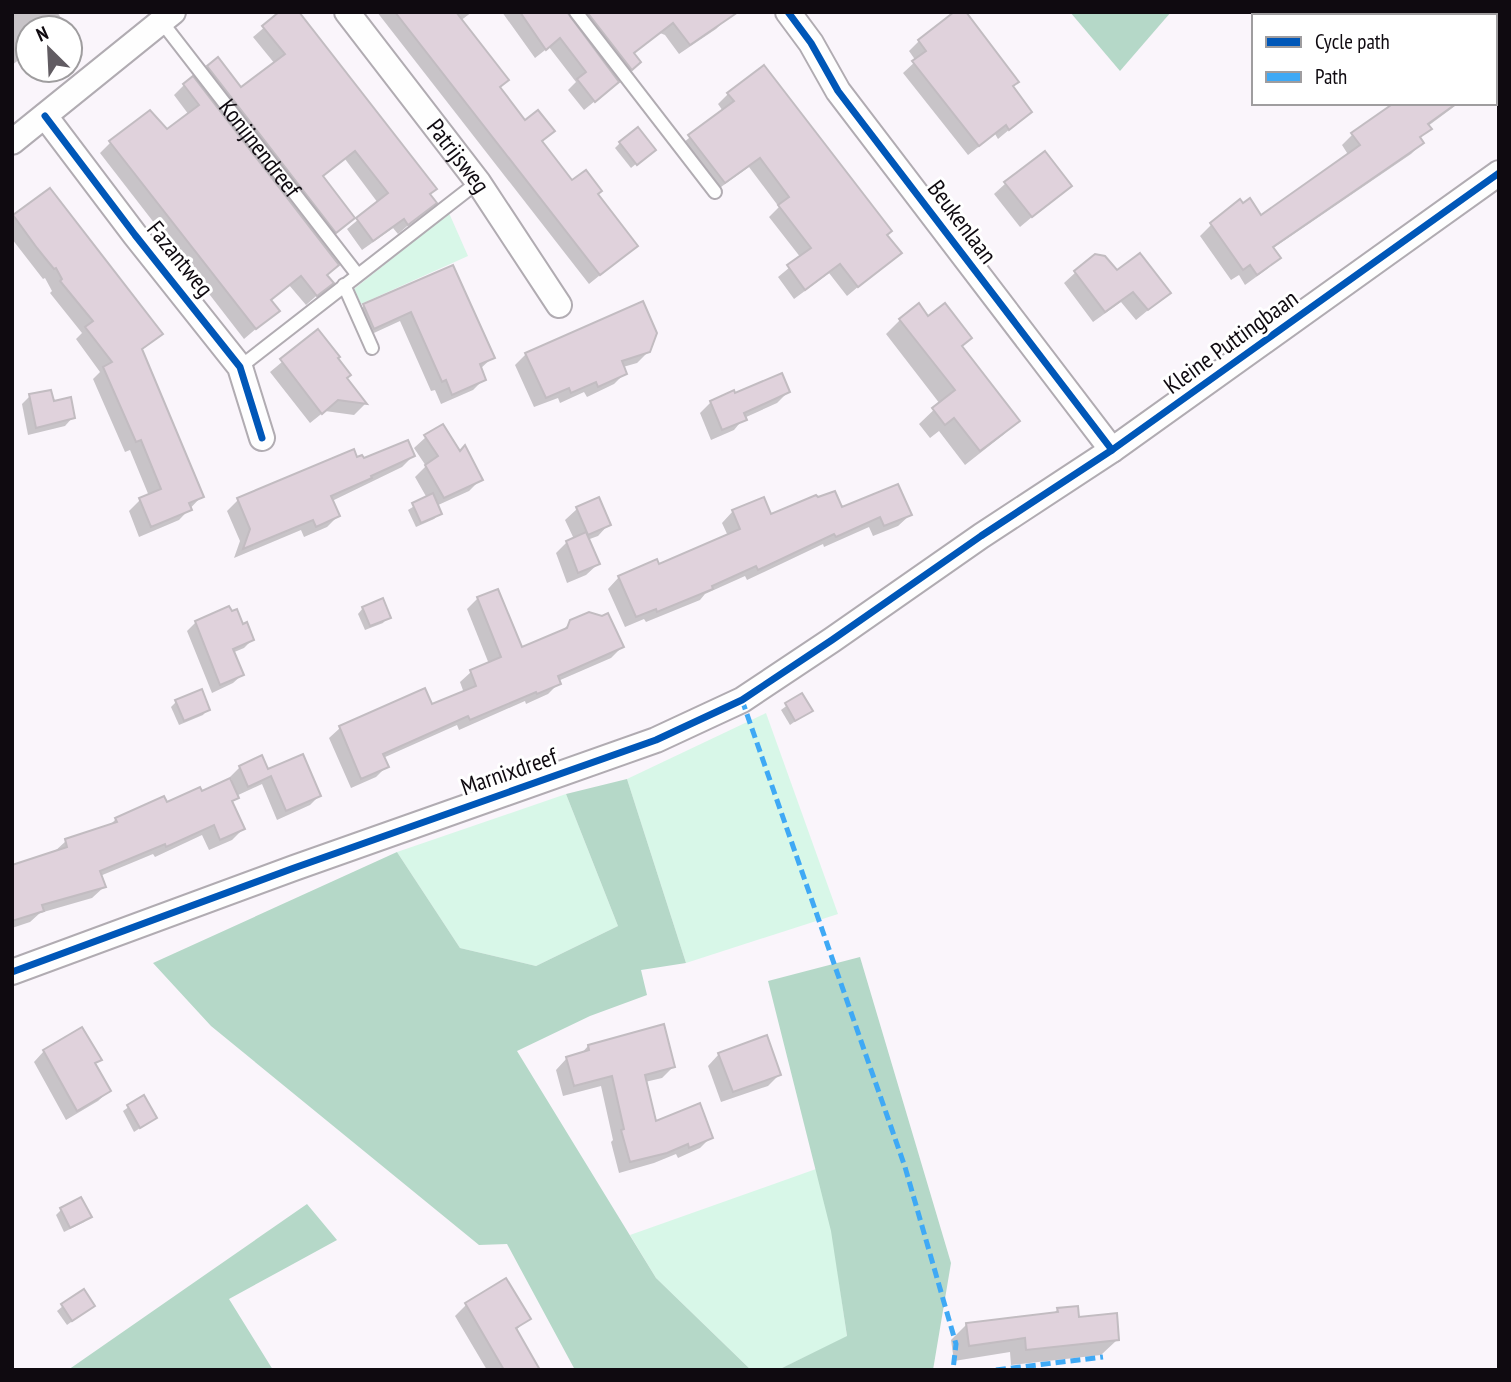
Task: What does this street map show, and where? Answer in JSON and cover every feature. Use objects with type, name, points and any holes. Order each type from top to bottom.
[{"type":"street","name":"Patrijsweg","points":[[347,12],[478,182],[559,305]]},
{"type":"street","name":"Beukenlaan","points":[[788,12],[811,43],[838,91],[1112,450]]},
{"type":"street","name":"Konijnendreef","points":[[12,142],[167,17]]},
{"type":"street","name":"Fazantweg","points":[[46,116],[135,236],[240,367],[262,438]]},
{"type":"street","name":"Kleine Puttingbaan","points":[[981,536],[1112,450],[1499,173]]},
{"type":"street","name":"Marnixdreef","points":[[12,972],[694,724],[742,700],[777,678],[981,536]]},
{"type":"lane","points":[[576,12],[715,192]]},
{"type":"lane","name":"Konijnendreef","points":[[167,17],[357,274]]},
{"type":"lane","points":[[240,367],[478,182]]},
{"type":"lane","points":[[344,285],[372,348]]},
{"type":"green space","points":[[1070,12],[1171,12],[1120,71]]},
{"type":"green space","points":[[449,213],[468,256],[361,304],[354,289]]},
{"type":"green space","points":[[766,713],[838,914],[686,963],[627,779]]},
{"type":"green space","points":[[627,779],[686,963],[641,970],[647,995],[590,1016],[517,1051],[656,1278],[751,1370],[575,1370],[507,1244],[479,1245],[211,1026],[153,963],[397,852],[460,948],[536,966],[618,926],[566,794]]},
{"type":"green space","points":[[566,794],[618,926],[536,966],[460,948],[397,852]]},
{"type":"green space","points":[[860,957],[951,1263],[933,1370],[778,1370],[847,1336],[831,1231],[768,981]]},
{"type":"green space","points":[[816,1169],[832,1231],[847,1337],[778,1370],[751,1370],[656,1278],[630,1235]]},
{"type":"green space","points":[[307,1204],[337,1240],[229,1299],[273,1370],[68,1370]]},
{"type":"building","points":[[279,12],[299,12],[437,189],[430,194],[437,203],[408,225],[404,219],[373,241],[356,218],[388,193],[355,151],[323,176],[355,218],[336,233],[207,66],[218,57],[241,87],[285,54],[262,26]]},
{"type":"building","points":[[395,12],[456,12],[509,80],[500,87],[525,120],[538,110],[555,131],[542,141],[572,180],[586,170],[602,191],[598,194],[638,246],[600,275]]},
{"type":"building","points":[[520,12],[567,12],[619,82],[595,102],[577,79],[586,72],[560,38],[546,50]]},
{"type":"building","points":[[587,12],[738,12],[690,45],[673,23],[634,53],[641,62],[632,70]]},
{"type":"building","points":[[954,12],[966,12],[1019,82],[1013,86],[1032,112],[1009,130],[1006,125],[979,146],[912,61],[926,51],[918,40]]},
{"type":"building","points":[[764,65],[892,231],[887,235],[902,253],[858,287],[840,264],[805,290],[787,265],[811,248],[778,205],[789,197],[760,158],[725,183],[688,135],[734,101],[727,93]]},
{"type":"building","points":[[193,76],[339,265],[327,275],[334,283],[317,296],[301,276],[271,300],[280,311],[256,329],[109,141],[150,110],[167,129],[199,105],[183,84]]},
{"type":"building","points":[[1391,105],[1454,105],[1428,124],[1432,129],[1420,137],[1424,143],[1273,247],[1281,258],[1257,275],[1250,265],[1243,270],[1210,223],[1240,199],[1243,203],[1250,198],[1261,215],[1360,145],[1351,133]]},
{"type":"building","points":[[638,127],[656,150],[637,165],[619,142]]},
{"type":"building","points":[[1045,151],[1072,186],[1032,217],[1004,182]]},
{"type":"building","points":[[50,188],[163,334],[142,349],[204,497],[189,503],[192,510],[151,527],[139,498],[161,489],[141,440],[136,442],[103,367],[112,362],[85,327],[93,321],[60,281],[62,279],[56,268],[54,269],[13,215]]},
{"type":"building","points":[[1140,253],[1171,293],[1148,310],[1133,292],[1105,312],[1074,271],[1095,254],[1105,256],[1117,270]]},
{"type":"building","points":[[453,265],[495,358],[480,364],[486,380],[452,395],[446,380],[442,382],[411,312],[374,329],[363,304]]},
{"type":"building","points":[[643,301],[657,333],[650,352],[622,361],[627,374],[598,387],[596,382],[571,393],[569,388],[546,398],[525,353]]},
{"type":"building","points":[[919,303],[928,316],[945,303],[972,338],[962,346],[1020,421],[980,451],[954,418],[945,425],[932,408],[955,390],[899,319]]},
{"type":"building","points":[[318,329],[340,357],[338,358],[351,375],[347,378],[367,404],[338,400],[322,414],[280,359]]},
{"type":"building","points":[[782,373],[790,392],[744,413],[747,420],[722,430],[710,401]]},
{"type":"building","points":[[51,390],[54,401],[71,397],[75,418],[36,428],[29,394]]},
{"type":"building","points":[[443,424],[460,451],[465,445],[483,480],[444,498],[425,465],[438,456],[424,435]]},
{"type":"building","points":[[408,440],[415,456],[331,496],[340,516],[316,527],[313,520],[243,549],[250,529],[237,498],[354,449],[357,457],[362,455],[364,458]]},
{"type":"building","points":[[898,484],[912,515],[884,526],[880,517],[836,537],[834,534],[758,570],[756,566],[712,586],[713,589],[657,612],[656,609],[636,617],[618,576],[657,559],[659,564],[740,529],[732,510],[764,497],[771,514],[816,495],[818,497],[835,491],[842,507]]},
{"type":"building","points":[[433,493],[442,514],[421,523],[412,503]]},
{"type":"building","points":[[599,497],[611,525],[588,535],[576,507]]},
{"type":"building","points":[[586,532],[600,564],[578,573],[566,541]]},
{"type":"building","points":[[498,589],[522,647],[567,628],[570,620],[589,612],[602,616],[608,613],[624,647],[558,676],[561,684],[470,720],[468,716],[383,754],[389,767],[361,779],[339,726],[425,688],[432,704],[476,686],[470,670],[501,657],[477,597]]},
{"type":"building","points":[[383,598],[391,618],[370,626],[362,607]]},
{"type":"building","points":[[229,606],[232,611],[237,609],[243,624],[247,622],[254,640],[233,649],[244,675],[220,685],[195,621]]},
{"type":"building","points":[[202,689],[210,710],[184,721],[175,700]]},
{"type":"building","points":[[802,693],[813,711],[795,721],[785,703]]},
{"type":"building","points":[[303,754],[321,796],[286,811],[271,776],[248,787],[239,766],[262,755],[268,769]]},
{"type":"building","points":[[230,778],[239,798],[232,801],[245,829],[220,840],[214,825],[166,847],[165,844],[100,871],[106,887],[42,905],[44,911],[12,921],[12,865],[67,847],[65,839],[117,822],[115,818],[164,796],[167,802],[200,787],[202,791]]},
{"type":"building","points":[[664,1024],[675,1067],[645,1075],[656,1121],[700,1103],[713,1138],[689,1148],[688,1144],[667,1153],[630,1162],[621,1130],[624,1129],[612,1076],[574,1086],[566,1057],[589,1050],[588,1045]]},
{"type":"building","points":[[82,1027],[102,1060],[95,1063],[111,1091],[77,1111],[43,1050]]},
{"type":"building","points":[[767,1035],[781,1075],[733,1092],[718,1053]]},
{"type":"building","points":[[144,1095],[157,1118],[140,1128],[127,1105]]},
{"type":"building","points":[[81,1197],[92,1217],[70,1228],[60,1208]]},
{"type":"building","points":[[506,1278],[531,1319],[516,1328],[540,1370],[504,1370],[465,1303]]},
{"type":"building","points":[[84,1289],[95,1306],[72,1321],[61,1304]]},
{"type":"building","points":[[1078,1306],[1079,1317],[1117,1313],[1119,1340],[1026,1350],[1025,1338],[969,1346],[966,1323],[1058,1312],[1057,1308]]},
{"type":"marked path","points":[[742,700],[905,1167],[956,1344],[953,1370]]},
{"type":"marked path","points":[[996,1370],[1103,1357]]},
{"type":"cycle path","points":[[788,12],[811,43],[838,91],[1112,450]]},
{"type":"cycle path","points":[[45,116],[240,367],[262,438]]},
{"type":"cycle path","points":[[12,972],[294,868],[656,740],[742,700],[1112,450],[1499,173]]}]
